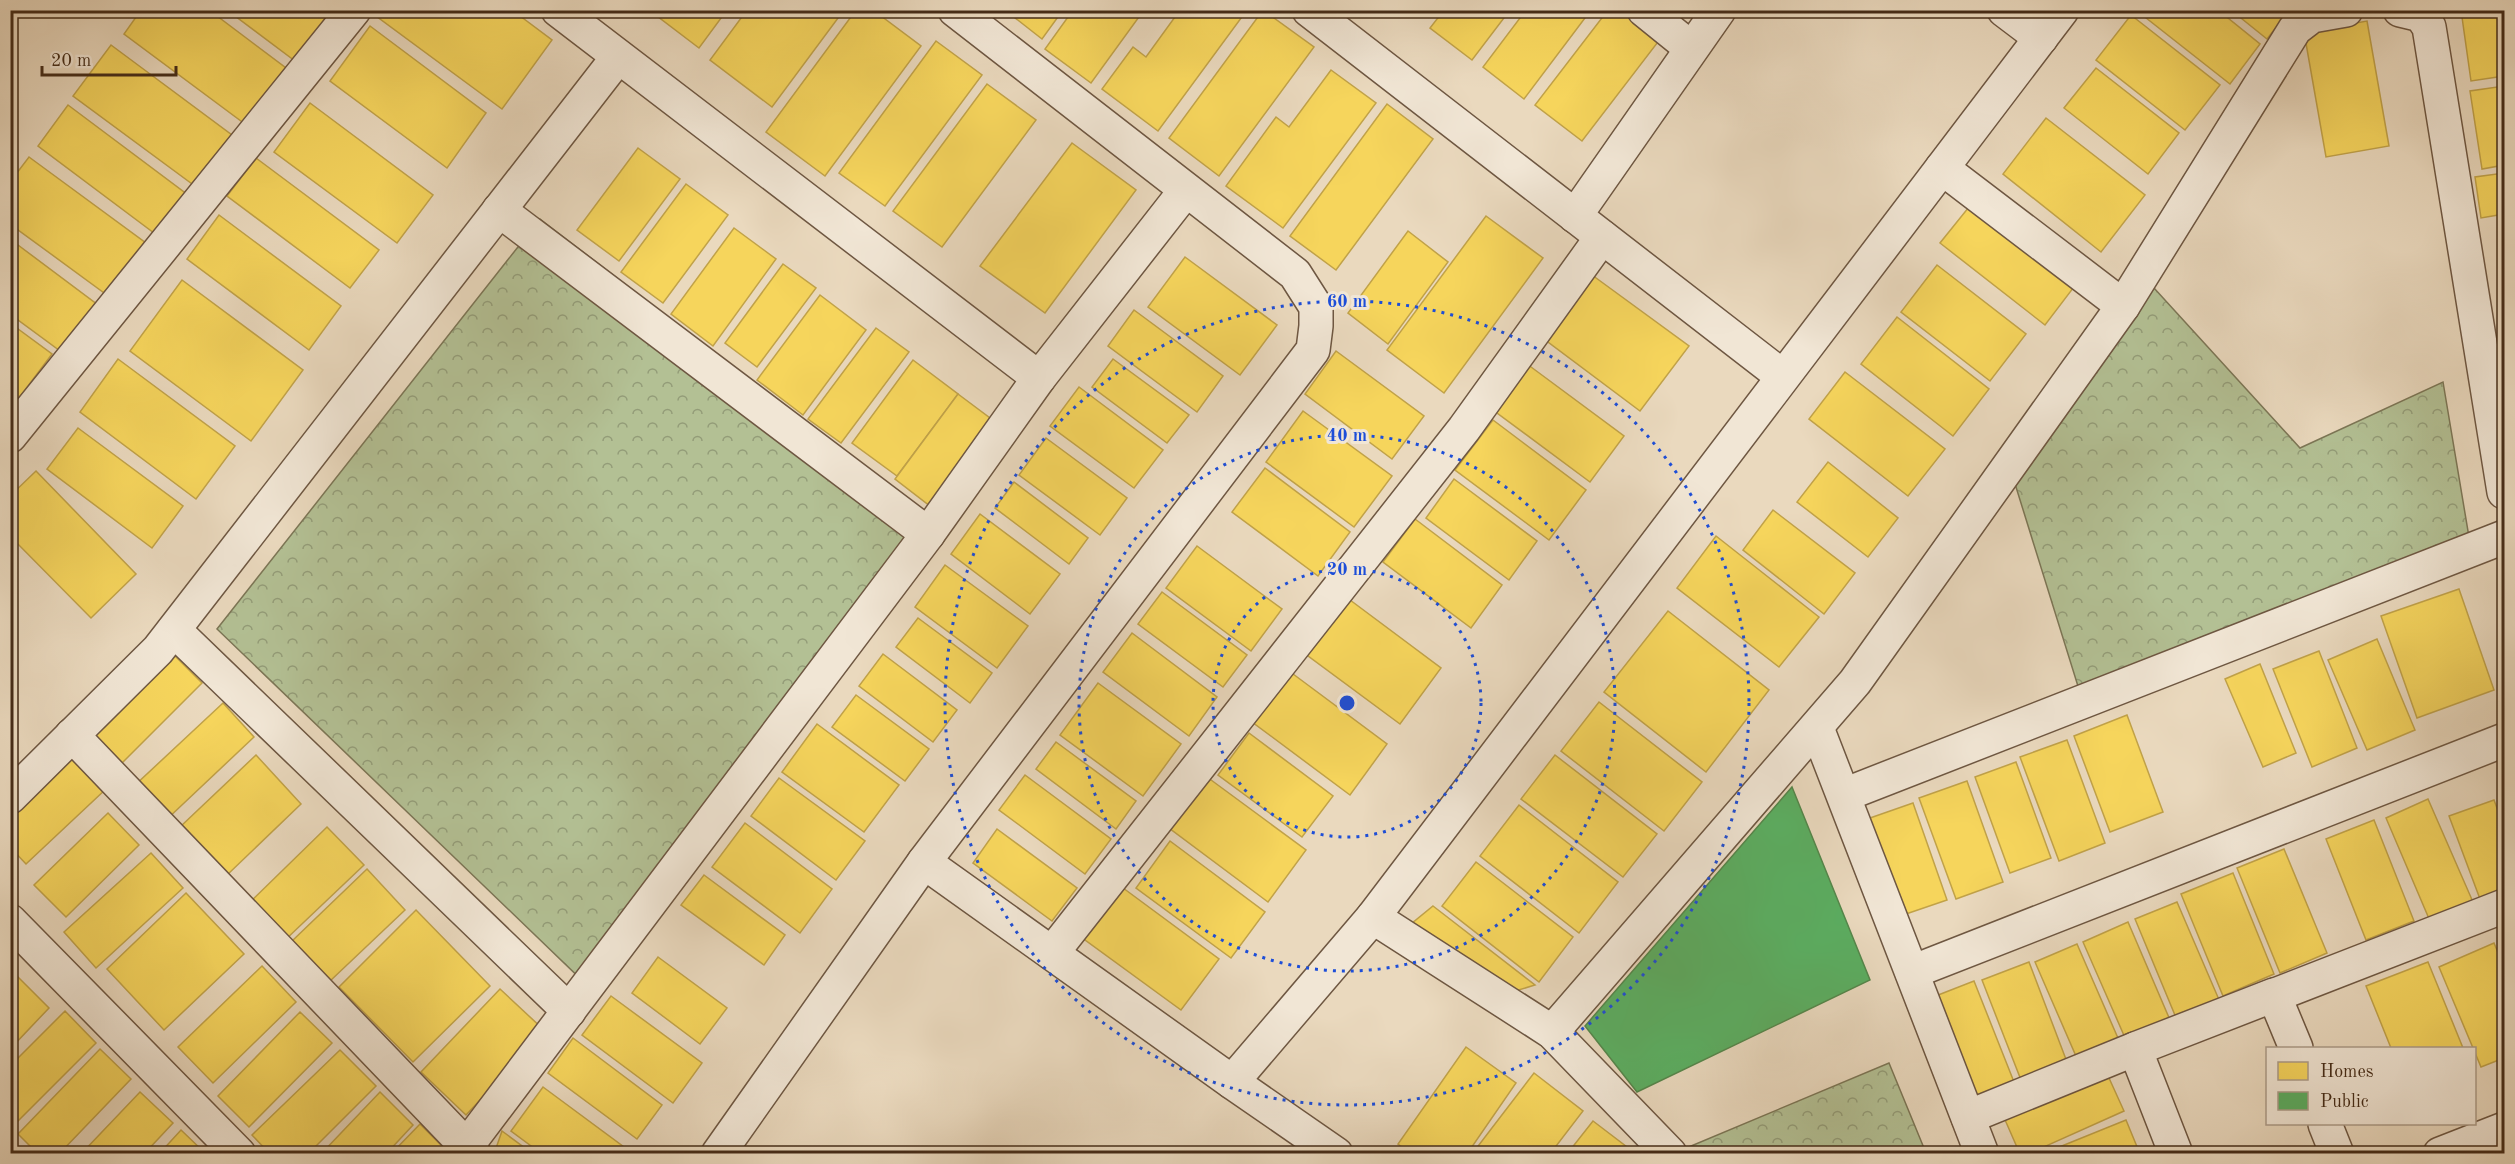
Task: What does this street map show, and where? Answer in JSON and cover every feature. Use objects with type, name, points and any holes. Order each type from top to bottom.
[{"type":"street","points":[[10,436],[354,10]]},
{"type":"street","points":[[558,10],[1039,378]]},
{"type":"street","points":[[718,1154],[924,862],[1313,350],[1316,307],[1295,274],[955,10]]},
{"type":"street","points":[[1309,10],[1782,376]]},
{"type":"street","points":[[1644,10],[1691,48]]},
{"type":"street","points":[[1575,216],[1719,10]]},
{"type":"street","points":[[2004,10],[2041,38]]},
{"type":"street","points":[[1232,1082],[1373,917],[2062,10]]},
{"type":"street","points":[[1552,1032],[1855,682],[2123,306],[2295,28],[2312,16],[2346,10]]},
{"type":"street","points":[[2418,12],[2429,27],[2505,492]]},
{"type":"street","points":[[10,797],[158,650],[618,57]]},
{"type":"street","points":[[1942,168],[2123,306]]},
{"type":"street","points":[[72,735],[470,1150],[568,1011],[928,534],[1039,378],[1186,190]]},
{"type":"street","points":[[499,210],[928,534]]},
{"type":"street","points":[[1052,954],[1464,429],[1602,237]]},
{"type":"street","points":[[1844,795],[2505,537]]},
{"type":"street","points":[[174,630],[568,1011]]},
{"type":"street","points":[[1817,728],[1982,1154]]},
{"type":"street","points":[[1912,972],[2505,740]]},
{"type":"street","points":[[924,862],[1336,1154]]},
{"type":"street","points":[[1968,1118],[2135,1049],[2505,906]]},
{"type":"street","points":[[1373,917],[1552,1032],[1670,1154]]},
{"type":"street","points":[[10,921],[238,1154]]},
{"type":"street","points":[[2265,999],[2274,995],[2296,1047]]},
{"type":"street","points":[[2135,1049],[2176,1154]]},
{"type":"street","points":[[2325,1125],[2337,1154]]},
{"type":"street","points":[[2440,1154],[2505,1129]]},
{"type":"green space","points":[[540,219],[936,523],[588,986],[217,629]]},
{"type":"green space","points":[[2154,288],[2300,448],[2443,382],[2472,555],[2082,699],[2011,471]]},
{"type":"green space","points":[[1889,1063],[1926,1153],[1672,1154]]},
{"type":"building: Homes","points":[[141,10],[209,10],[290,71],[249,127],[124,34]]},
{"type":"building: Homes","points":[[227,10],[338,10],[299,64]]},
{"type":"building: Homes","points":[[380,10],[512,10],[552,40],[502,109],[376,16]]},
{"type":"building: Homes","points":[[661,10],[727,10],[699,48],[657,16]]},
{"type":"building: Homes","points":[[747,10],[844,10],[772,107],[710,60]]},
{"type":"building: Homes","points":[[856,10],[873,10],[921,46],[825,176],[766,132]]},
{"type":"building: Homes","points":[[1005,10],[1063,10],[1042,39]]},
{"type":"building: Homes","points":[[1073,10],[1144,10],[1091,83],[1045,49]]},
{"type":"building: Homes","points":[[1180,10],[1247,10],[1158,131],[1102,89],[1133,47],[1146,57]]},
{"type":"building: Homes","points":[[1263,10],[1314,47],[1219,176],[1169,138]]},
{"type":"building: Homes","points":[[1444,10],[1510,10],[1472,60],[1430,28]]},
{"type":"building: Homes","points":[[1526,10],[1591,10],[1524,99],[1483,67]]},
{"type":"building: Homes","points":[[1608,10],[1625,10],[1661,38],[1582,141],[1535,105]]},
{"type":"building: Homes","points":[[2136,10],[2218,10],[2260,44],[2230,84]]},
{"type":"building: Homes","points":[[2231,10],[2288,10],[2288,12],[2267,39]]},
{"type":"building: Homes","points":[[2461,10],[2504,10],[2504,76],[2471,81]]},
{"type":"building: Homes","points":[[2131,15],[2220,85],[2185,130],[2096,60]]},
{"type":"building: Homes","points":[[2367,21],[2389,146],[2326,157],[2304,32]]},
{"type":"building: Homes","points":[[370,26],[486,113],[447,168],[330,81]]},
{"type":"building: Homes","points":[[936,41],[982,75],[885,206],[839,173]]},
{"type":"building: Homes","points":[[111,45],[240,141],[203,192],[73,96]]},
{"type":"building: Homes","points":[[2096,68],[2179,133],[2148,174],[2064,108]]},
{"type":"building: Homes","points":[[1331,70],[1376,103],[1283,228],[1226,186],[1276,117],[1289,127]]},
{"type":"building: Homes","points":[[987,84],[1036,120],[942,247],[893,211]]},
{"type":"building: Homes","points":[[2504,86],[2504,165],[2482,169],[2470,91]]},
{"type":"building: Homes","points":[[310,103],[433,195],[397,243],[274,152]]},
{"type":"building: Homes","points":[[1387,104],[1433,139],[1336,270],[1290,236]]},
{"type":"building: Homes","points":[[68,105],[196,201],[166,242],[38,146]]},
{"type":"building: Homes","points":[[2046,118],[2145,195],[2101,252],[2003,174]]},
{"type":"building: Homes","points":[[1072,143],[1136,190],[1045,313],[980,266]]},
{"type":"building: Homes","points":[[638,148],[680,179],[619,261],[577,230]]},
{"type":"building: Homes","points":[[29,157],[150,246],[111,298],[10,224],[10,182]]},
{"type":"building: Homes","points":[[256,158],[379,250],[350,288],[227,196]]},
{"type":"building: Homes","points":[[2504,173],[2504,214],[2481,218],[2475,177]]},
{"type":"building: Homes","points":[[686,184],[728,215],[663,303],[621,272]]},
{"type":"building: Homes","points":[[1973,202],[2077,283],[2045,325],[1940,243]]},
{"type":"building: Homes","points":[[219,215],[341,306],[309,350],[187,259]]},
{"type":"building: Homes","points":[[1486,216],[1543,258],[1444,393],[1387,350]]},
{"type":"building: Homes","points":[[2504,227],[2504,252],[2500,228]]},
{"type":"building: Homes","points":[[734,228],[776,259],[713,346],[671,314]]},
{"type":"building: Homes","points":[[1408,231],[1448,262],[1388,344],[1348,313]]},
{"type":"building: Homes","points":[[10,239],[106,311],[71,359],[10,314]]},
{"type":"building: Homes","points":[[1185,257],[1277,325],[1240,375],[1148,307]]},
{"type":"building: Homes","points":[[783,264],[816,288],[757,367],[725,343]]},
{"type":"building: Homes","points":[[1937,265],[2026,334],[1990,381],[1901,312]]},
{"type":"building: Homes","points":[[1592,275],[1689,346],[1640,411],[1544,339]]},
{"type":"building: Homes","points":[[182,280],[303,370],[251,441],[130,351]]},
{"type":"building: Homes","points":[[820,295],[866,330],[803,415],[757,380]]},
{"type":"building: Homes","points":[[1134,310],[1223,376],[1197,412],[1108,346]]},
{"type":"building: Homes","points":[[1897,317],[1989,389],[1953,436],[1861,364]]},
{"type":"building: Homes","points":[[10,323],[52,354],[10,410]]},
{"type":"building: Homes","points":[[876,328],[909,352],[841,443],[808,419]]},
{"type":"building: Homes","points":[[1336,351],[1424,416],[1392,459],[1305,394]]},
{"type":"building: Homes","points":[[118,359],[235,446],[196,499],[80,412]]},
{"type":"building: Homes","points":[[1113,359],[1189,415],[1167,443],[1092,387]]},
{"type":"building: Homes","points":[[913,360],[958,394],[897,476],[852,443]]},
{"type":"building: Homes","points":[[1527,364],[1624,436],[1590,482],[1493,410]]},
{"type":"building: Homes","points":[[1845,372],[1945,449],[1908,496],[1809,419]]},
{"type":"building: Homes","points":[[1079,387],[1163,450],[1134,488],[1050,426]]},
{"type":"building: Homes","points":[[958,394],[1002,427],[939,513],[895,479]]},
{"type":"building: Homes","points":[[1303,411],[1392,476],[1354,527],[1266,462]]},
{"type":"building: Homes","points":[[1493,420],[1586,490],[1549,540],[1455,470]]},
{"type":"building: Homes","points":[[78,428],[183,506],[152,548],[47,469]]},
{"type":"building: Homes","points":[[1046,438],[1127,498],[1100,535],[1019,475]]},
{"type":"building: Homes","points":[[1828,462],[1898,518],[1868,557],[1797,502]]},
{"type":"building: Homes","points":[[1265,468],[1350,532],[1318,576],[1232,512]]},
{"type":"building: Homes","points":[[36,471],[136,574],[91,618],[10,536],[10,496]]},
{"type":"building: Homes","points":[[1454,479],[1537,541],[1509,580],[1426,518]]},
{"type":"building: Homes","points":[[1014,482],[1088,538],[1069,564],[995,508]]},
{"type":"building: Homes","points":[[1773,510],[1855,573],[1824,614],[1743,550]]},
{"type":"building: Homes","points":[[980,514],[1060,574],[1030,614],[951,554]]},
{"type":"building: Homes","points":[[1415,519],[1502,585],[1471,628],[1383,562]]},
{"type":"building: Homes","points":[[1716,536],[1819,617],[1779,667],[1677,588]]},
{"type":"building: Homes","points":[[1197,546],[1282,609],[1251,651],[1166,588]]},
{"type":"building: Homes","points":[[945,565],[1028,626],[997,668],[915,607]]},
{"type":"building: Homes","points":[[2459,589],[2494,690],[2417,718],[2381,616]]},
{"type":"building: Homes","points":[[1338,591],[1441,668],[1400,724],[1296,647]]},
{"type":"building: Homes","points":[[1162,592],[1247,655],[1223,687],[1138,624]]},
{"type":"building: Homes","points":[[1668,611],[1769,690],[1706,772],[1604,692]]},
{"type":"building: Homes","points":[[918,618],[992,673],[970,703],[896,647]]},
{"type":"building: Homes","points":[[1132,633],[1217,697],[1189,736],[1103,672]]},
{"type":"building: Homes","points":[[2377,639],[2415,730],[2367,750],[2328,660]]},
{"type":"building: Homes","points":[[168,649],[202,683],[121,764],[86,730]]},
{"type":"building: Homes","points":[[2319,651],[2357,748],[2312,767],[2273,669]]},
{"type":"building: Homes","points":[[883,654],[957,710],[933,742],[859,686]]},
{"type":"building: Homes","points":[[2260,664],[2296,753],[2263,767],[2225,679]]},
{"type":"building: Homes","points":[[1285,668],[1387,744],[1350,795],[1248,719]]},
{"type":"building: Homes","points":[[1098,683],[1181,744],[1143,796],[1060,735]]},
{"type":"building: Homes","points":[[856,695],[929,749],[905,781],[832,727]]},
{"type":"building: Homes","points":[[1599,702],[1702,782],[1664,831],[1561,751]]},
{"type":"building: Homes","points":[[223,703],[254,737],[165,821],[133,787]]},
{"type":"building: Homes","points":[[2127,715],[2163,812],[2110,832],[2074,736]]},
{"type":"building: Homes","points":[[817,724],[899,785],[864,832],[782,772]]},
{"type":"building: Homes","points":[[1249,733],[1333,796],[1302,837],[1218,775]]},
{"type":"building: Homes","points":[[2067,740],[2105,843],[2059,861],[2020,757]]},
{"type":"building: Homes","points":[[1056,742],[1136,801],[1116,829],[1036,769]]},
{"type":"building: Homes","points":[[75,754],[107,788],[26,864],[10,847],[10,814]]},
{"type":"building: Homes","points":[[256,755],[301,804],[226,876],[180,827]]},
{"type":"building: Homes","points":[[1555,755],[1657,834],[1623,877],[1521,799]]},
{"type":"building: Homes","points":[[2016,762],[2051,858],[2010,873],[1975,777]]},
{"type":"building: Homes","points":[[1025,775],[1111,839],[1085,874],[999,810]]},
{"type":"building: Homes","points":[[1207,777],[1306,850],[1268,902],[1169,828]]},
{"type":"building: Homes","points":[[779,778],[865,841],[836,880],[751,816]]},
{"type":"building: Homes","points":[[1967,781],[2003,882],[1956,899],[1919,798]]},
{"type":"building: Homes","points":[[2428,799],[2473,902],[2430,921],[2386,818]]},
{"type":"building: Homes","points":[[2494,800],[2504,827],[2504,890],[2480,899],[2449,816]]},
{"type":"building: Homes","points":[[1913,803],[1947,900],[1903,915],[1870,818]]},
{"type":"building: Homes","points":[[1519,805],[1618,882],[1579,933],[1480,856]]},
{"type":"building: Homes","points":[[108,813],[139,845],[66,917],[34,885]]},
{"type":"building: Homes","points":[[2374,820],[2414,921],[2366,940],[2326,839]]},
{"type":"building: Homes","points":[[745,823],[832,889],[800,933],[712,867]]},
{"type":"building: Homes","points":[[327,827],[364,865],[283,942],[247,905]]},
{"type":"building: Homes","points":[[997,829],[1077,888],[1052,921],[973,863]]},
{"type":"building: Homes","points":[[1170,841],[1265,912],[1231,958],[1136,888]]},
{"type":"building: Homes","points":[[2284,849],[2327,953],[2280,973],[2237,868]]},
{"type":"building: Homes","points":[[151,853],[183,888],[96,968],[64,932]]},
{"type":"building: Homes","points":[[1476,862],[1573,937],[1539,982],[1442,906]]},
{"type":"building: Homes","points":[[367,869],[405,910],[329,982],[291,942]]},
{"type":"building: Homes","points":[[2233,873],[2274,974],[2223,996],[2181,894]]},
{"type":"building: Homes","points":[[704,875],[785,935],[764,965],[681,905]]},
{"type":"building: Homes","points":[[1119,885],[1219,959],[1181,1010],[1081,937]]},
{"type":"building: Homes","points":[[186,893],[244,954],[164,1030],[107,969]]},
{"type":"building: Homes","points":[[2177,902],[2220,1002],[2177,1020],[2135,919]]},
{"type":"building: Homes","points":[[1433,906],[1535,985],[1512,992],[1411,924]]},
{"type":"building: Homes","points":[[416,910],[490,986],[413,1062],[339,987]]},
{"type":"building: Homes","points":[[2128,922],[2170,1020],[2126,1040],[2083,942]]},
{"type":"building: Homes","points":[[2494,943],[2504,967],[2504,1058],[2481,1067],[2476,1055],[2476,1047],[2473,1047],[2439,967]]},
{"type":"building: Homes","points":[[2077,944],[2121,1045],[2079,1063],[2035,962]]},
{"type":"building: Homes","points":[[658,957],[727,1008],[700,1044],[632,993]]},
{"type":"building: Homes","points":[[2029,962],[2067,1062],[2021,1080],[1982,980]]},
{"type":"building: Homes","points":[[2428,962],[2463,1047],[2391,1047],[2366,986]]},
{"type":"building: Homes","points":[[262,966],[296,1002],[213,1083],[178,1047]]},
{"type":"building: Homes","points":[[17,976],[49,1008],[10,1049],[10,983]]},
{"type":"building: Homes","points":[[1974,981],[2016,1087],[1970,1106],[1928,999]]},
{"type":"building: Homes","points":[[500,989],[545,1031],[466,1115],[421,1072]]},
{"type":"building: Homes","points":[[611,996],[702,1063],[673,1103],[582,1035]]},
{"type":"building: Homes","points":[[65,1011],[96,1043],[16,1123],[10,1118],[10,1066]]},
{"type":"building: Homes","points":[[300,1012],[332,1043],[249,1127],[218,1096]]},
{"type":"building: Homes","points":[[573,1038],[662,1105],[637,1139],[548,1073]]},
{"type":"building: Homes","points":[[1466,1047],[1516,1083],[1467,1154],[1411,1154],[1398,1144]]},
{"type":"building: Homes","points":[[100,1049],[131,1079],[59,1154],[38,1154],[18,1134]]},
{"type":"building: Homes","points":[[340,1050],[376,1086],[308,1154],[270,1154],[252,1135]]},
{"type":"building: Homes","points":[[2104,1067],[2124,1111],[2028,1154],[2020,1154],[2002,1113]]},
{"type":"building: Homes","points":[[1534,1073],[1583,1111],[1550,1154],[1472,1154]]},
{"type":"building: Homes","points":[[543,1087],[628,1150],[625,1154],[542,1154],[511,1131]]},
{"type":"building: Homes","points":[[140,1092],[173,1123],[144,1154],[81,1154]]},
{"type":"building: Homes","points":[[380,1092],[413,1125],[386,1154],[321,1154]]},
{"type":"building: Homes","points":[[2126,1120],[2140,1154],[2042,1154]]},
{"type":"building: Homes","points":[[1593,1121],[1627,1147],[1630,1154],[1567,1154]]},
{"type":"building: Homes","points":[[420,1124],[450,1154],[391,1154]]},
{"type":"building: Homes","points":[[181,1130],[206,1154],[159,1154]]},
{"type":"building: Homes","points":[[502,1131],[533,1154],[494,1154]]},
{"type":"building: Public","points":[[1792,787],[1870,980],[1637,1092],[1585,1026]]}]
